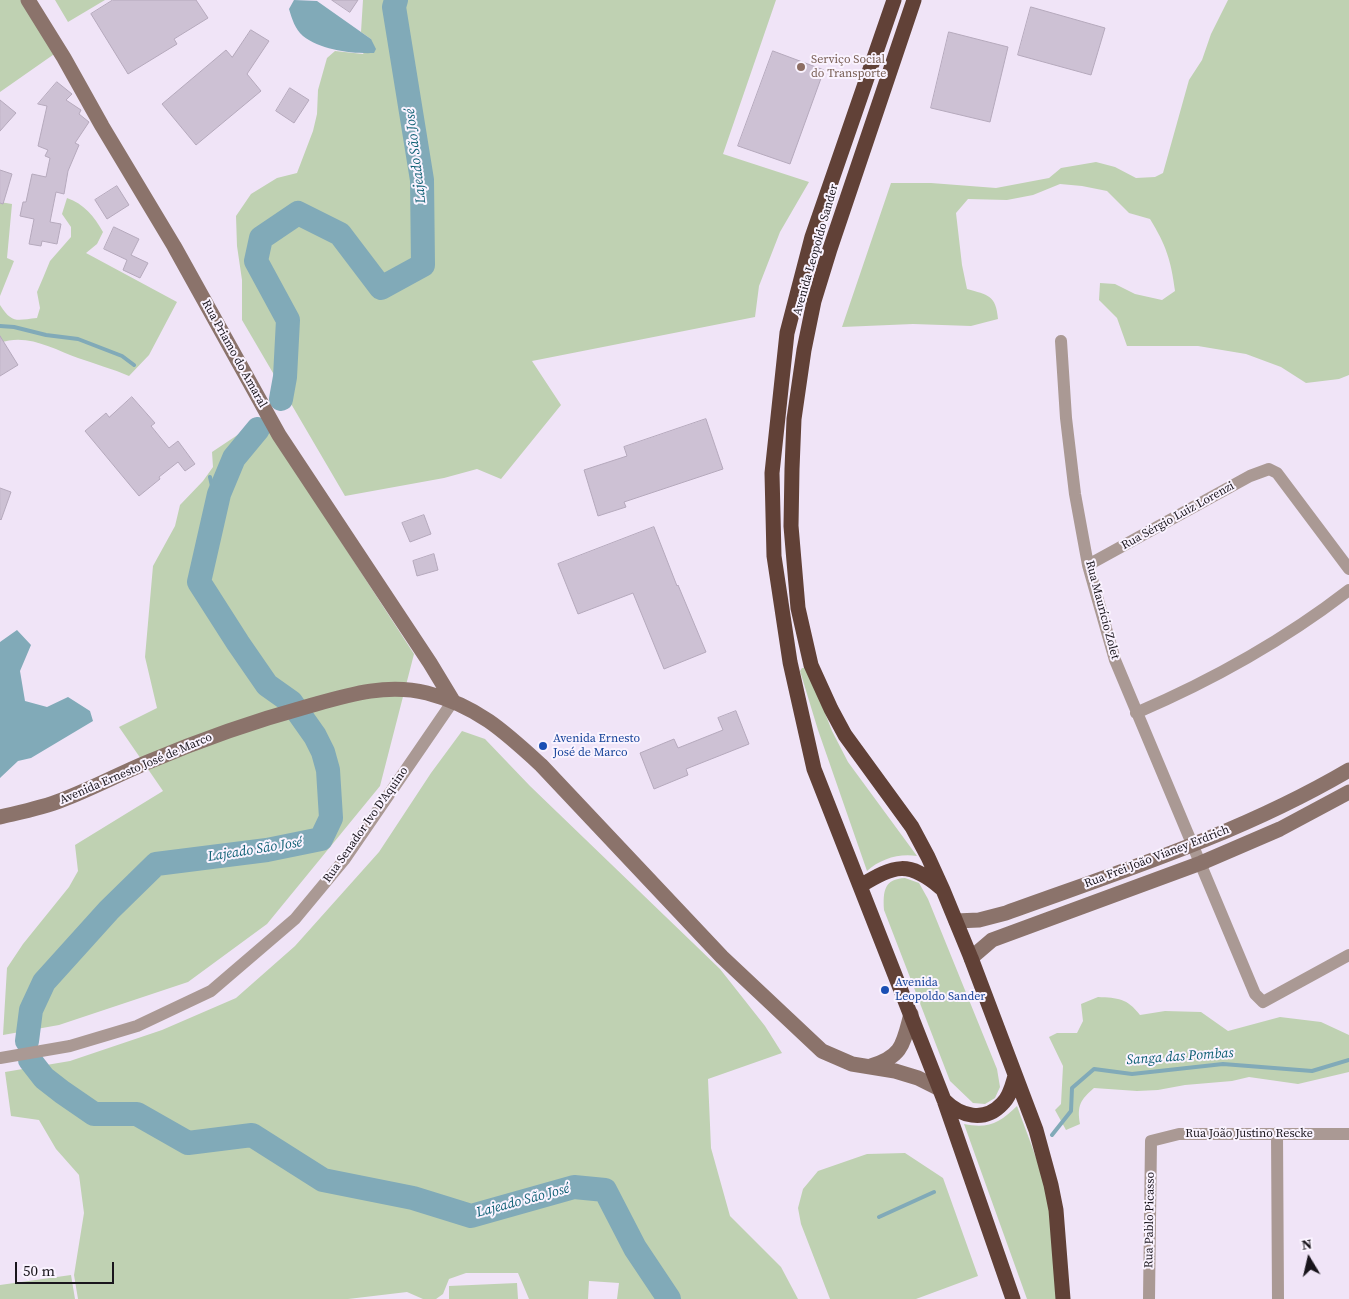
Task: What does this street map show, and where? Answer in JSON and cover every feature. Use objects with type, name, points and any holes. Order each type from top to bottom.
[{"type":"highway","name":"Avenida Leopoldo Sander","points":[[894,0],[812,237],[787,333],[772,473],[774,556],[784,627],[814,769],[911,1014],[1013,1299]]},
{"type":"highway","name":"Avenida Leopoldo Sander","points":[[914,0],[868,139],[853,177],[814,301],[804,350],[794,419],[791,526],[798,608],[811,665],[845,735],[912,827],[943,890],[971,958],[1036,1130],[1056,1210],[1063,1299]]},
{"type":"highway","points":[[860,886],[888,870],[905,868],[920,872],[943,890]]},
{"type":"highway","points":[[941,1094],[953,1109],[966,1115],[979,1116],[992,1112],[1003,1104],[1010,1092],[1015,1076]]},
{"type":"street","name":"Rua Priamo do Amaral","points":[[28,0],[174,246],[279,435],[430,663],[453,701]]},
{"type":"street","name":"Rua Maurício Zolet","points":[[1061,341],[1070,456],[1088,564],[1115,660],[1255,994],[1263,1002],[1349,955]]},
{"type":"street","name":"Rua Sérgio Luiz Lorenzi","points":[[1088,564],[1250,476],[1269,469],[1278,472],[1349,568]]},
{"type":"street","points":[[1136,713],[1202,684],[1253,656],[1289,634],[1349,590]]},
{"type":"street","name":"Avenida Ernesto José de Marco","points":[[0,817],[60,801],[202,740],[272,716],[363,691],[395,688],[427,693],[453,701],[475,711],[510,736],[541,765],[722,957],[822,1051],[838,1060],[852,1064],[895,1071],[918,1078],[941,1094]]},
{"type":"street","name":"Rua Senador Ivo D'Aquino","points":[[0,1058],[70,1046],[137,1026],[211,991],[296,919],[344,860],[453,701]]},
{"type":"street","name":"Rua Frei João Vianey Erdrich","points":[[956,920],[979,920],[1006,913],[1194,845],[1271,811],[1349,770]]},
{"type":"street","name":"Rua Frei João Vianey Erdrich","points":[[971,958],[992,940],[1201,863],[1280,829],[1349,792]]},
{"type":"street","points":[[870,1066],[886,1061],[898,1052],[911,1014]]},
{"type":"street","points":[[1277,1133],[1278,1299]]},
{"type":"street","name":"Rua João Justino Rescke","points":[[1151,1141],[1179,1134],[1349,1134]]},
{"type":"street","name":"Rua Pablo Picasso","points":[[1149,1299],[1151,1141]]},
{"type":"green space","points":[[0,0],[28,0],[60,50],[0,92]]},
{"type":"green space","points":[[55,0],[105,0],[68,22]]},
{"type":"green space","points":[[363,0],[776,0],[723,154],[809,182],[780,232],[759,286],[755,317],[532,361],[561,405],[501,479],[477,469],[444,478],[345,496],[242,320],[242,280],[237,246],[236,216],[251,194],[277,178],[297,173],[313,131],[317,114],[318,90],[327,58],[335,51],[363,54],[371,39],[361,32]]},
{"type":"green space","points":[[1228,0],[1349,0],[1349,375],[1339,379],[1306,383],[1281,367],[1246,354],[1198,346],[1127,346],[1117,318],[1099,300],[1100,283],[1115,284],[1135,294],[1162,300],[1175,291],[1170,261],[1150,219],[1129,213],[1107,191],[1082,186],[1060,184],[1033,195],[1007,200],[968,199],[956,213],[962,265],[967,289],[990,297],[995,305],[998,319],[971,326],[913,324],[842,327],[891,183],[931,183],[996,188],[1049,178],[1061,168],[1096,162],[1115,167],[1136,178],[1155,177],[1163,173],[1189,80],[1202,60],[1211,34]]},
{"type":"green space","points":[[67,198],[88,211],[103,232],[97,244],[86,253],[177,302],[149,355],[129,376],[40,343],[10,340],[0,343],[0,305],[12,318],[37,318],[40,308],[37,292],[50,261],[71,237],[71,227],[62,214]]},
{"type":"green space","points":[[0,202],[12,204],[7,258],[14,261],[0,296]]},
{"type":"green space","points":[[270,432],[414,654],[380,786],[267,924],[188,982],[59,1025],[3,1035],[7,968],[23,944],[69,887],[78,871],[75,845],[163,791],[119,727],[157,708],[145,657],[153,566],[175,526],[180,505],[203,481],[213,467],[212,452],[239,434]]},
{"type":"green space","points":[[802,668],[809,672],[832,731],[848,762],[917,856],[903,855],[890,858],[878,863],[867,871],[818,730],[800,671]]},
{"type":"green space","points":[[462,731],[485,739],[530,786],[720,969],[765,1026],[782,1053],[708,1079],[711,1148],[730,1216],[781,1267],[798,1299],[617,1299],[619,1283],[589,1281],[588,1299],[529,1299],[518,1273],[466,1273],[449,1279],[443,1294],[436,1299],[423,1299],[407,1292],[348,1299],[78,1299],[74,1275],[84,1213],[79,1175],[56,1149],[39,1120],[11,1116],[5,1072],[70,1061],[162,1030],[236,998],[295,946],[379,852],[431,773]]},
{"type":"green space","points":[[905,878],[919,883],[928,899],[997,1069],[1000,1087],[995,1098],[985,1104],[973,1103],[950,1081],[884,910],[886,887],[893,881]]},
{"type":"green space","points":[[1098,997],[1122,1000],[1131,1005],[1140,1015],[1165,1011],[1201,1012],[1228,1031],[1280,1017],[1321,1022],[1349,1035],[1349,1072],[1298,1084],[1249,1077],[1232,1081],[1185,1085],[1158,1090],[1137,1091],[1094,1088],[1085,1096],[1079,1108],[1080,1124],[1066,1130],[1055,1110],[1061,1104],[1063,1066],[1049,1037],[1057,1033],[1077,1033],[1083,1021],[1081,1004]]},
{"type":"green space","points":[[1017,1106],[1040,1169],[1049,1204],[1054,1245],[1056,1299],[1027,1299],[964,1124],[980,1126],[993,1123],[1005,1117]]},
{"type":"green space","points":[[905,1153],[943,1178],[978,1276],[916,1299],[830,1299],[801,1224],[798,1208],[803,1189],[818,1171],[867,1154]]},
{"type":"green space","points":[[71,1275],[75,1299],[0,1299],[0,1285]]},
{"type":"green space","points":[[517,1283],[518,1299],[449,1299],[449,1286]]},
{"type":"water","points":[[294,0],[317,1],[371,39],[376,49],[374,53],[337,50],[310,41],[300,33],[293,20],[289,9]]},
{"type":"water","points":[[17,630],[31,645],[20,671],[25,701],[47,707],[68,697],[90,711],[93,721],[31,758],[18,761],[0,778],[0,642]]},
{"type":"building","points":[[113,0],[196,0],[208,18],[174,39],[177,44],[128,74],[91,14]]},
{"type":"building","points":[[332,0],[358,0],[350,12]]},
{"type":"building","points":[[1031,7],[1105,28],[1091,75],[1018,55]]},
{"type":"building","points":[[251,30],[269,41],[247,74],[261,91],[196,145],[162,104],[226,50],[232,57]]},
{"type":"building","points":[[949,32],[1008,47],[990,122],[931,108]]},
{"type":"building","points":[[773,51],[824,70],[790,164],[738,146]]},
{"type":"building","points":[[57,82],[72,94],[66,100],[81,110],[79,114],[89,122],[75,143],[79,145],[68,171],[64,194],[56,192],[50,222],[61,224],[57,244],[42,241],[41,246],[29,244],[34,219],[20,216],[23,202],[26,202],[32,174],[46,177],[50,158],[45,156],[48,150],[38,146],[47,106],[38,104]]},
{"type":"building","points":[[290,88],[309,100],[294,123],[276,111]]},
{"type":"building","points":[[0,100],[16,113],[0,131]]},
{"type":"building","points":[[0,170],[12,174],[3,204],[0,203]]},
{"type":"building","points":[[117,186],[129,205],[107,219],[95,200]]},
{"type":"building","points":[[114,227],[139,239],[131,255],[148,263],[140,278],[123,270],[127,260],[104,249]]},
{"type":"building","points":[[0,336],[18,365],[0,376]]},
{"type":"building","points":[[132,397],[155,423],[151,426],[169,448],[178,441],[195,464],[185,471],[178,462],[139,496],[85,431],[106,413],[109,417]]},
{"type":"building","points":[[706,419],[723,469],[624,502],[626,507],[598,516],[584,470],[627,456],[624,447]]},
{"type":"building","points":[[0,488],[11,492],[1,520],[0,519]]},
{"type":"building","points":[[424,515],[431,534],[410,542],[402,523]]},
{"type":"building","points":[[654,527],[706,652],[664,669],[633,593],[578,614],[558,564]]},
{"type":"building","points":[[434,554],[438,570],[417,576],[413,561]]},
{"type":"building","points":[[736,711],[749,744],[686,769],[688,775],[654,789],[640,753],[674,739],[678,748],[723,730],[718,718]]},
{"type":"waterway","name":"Lajeado São José","points":[[281,399],[285,377],[288,320],[256,261],[261,238],[298,213],[340,234],[381,288],[423,265],[422,180],[394,7],[396,0]]},
{"type":"waterway","points":[[0,326],[78,339],[122,356],[134,365]]},
{"type":"waterway","name":"Lajeado São José","points":[[27,1041],[31,1010],[44,982],[109,910],[156,864],[267,850],[321,839],[331,818],[328,770],[323,752],[315,736],[291,702],[267,685],[199,582],[219,494],[234,458],[258,429]]},
{"type":"waterway","points":[[210,477],[212,486],[219,494]]},
{"type":"waterway","name":"Lajeado São José","points":[[30,1060],[44,1078],[94,1114],[137,1114],[188,1143],[252,1135],[323,1180],[413,1198],[471,1216],[574,1187],[605,1190],[635,1248],[669,1299]]},
{"type":"waterway","name":"Sanga das Pombas","points":[[1052,1135],[1071,1111],[1072,1088],[1094,1069],[1132,1074],[1223,1064],[1312,1071],[1349,1060]]},
{"type":"waterway","name":"Sanga das Pombas","points":[[879,1217],[934,1192]]},
{"type":"place","name":"Serviço Social do Transporte","points":[[801,67]]},
{"type":"place","name":"Avenida Ernesto José de Marco","points":[[543,746]]},
{"type":"place","name":"Avenida Leopoldo Sander","points":[[885,990]]}]
